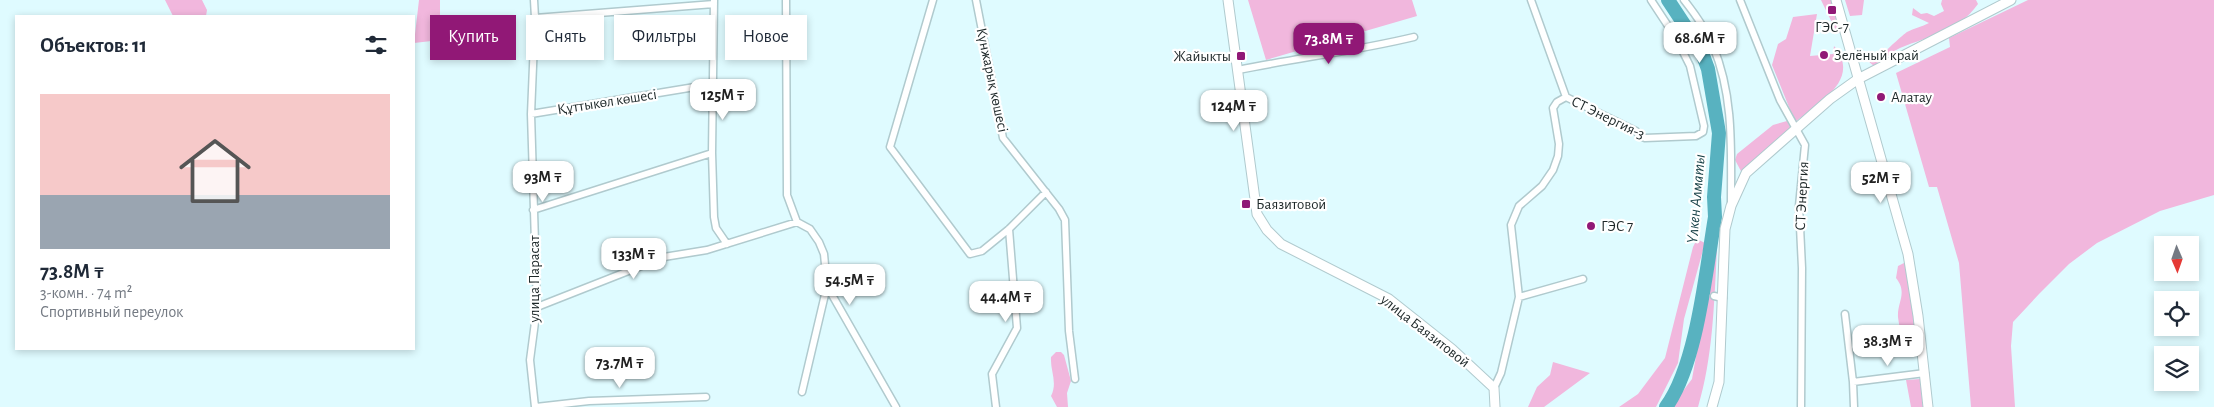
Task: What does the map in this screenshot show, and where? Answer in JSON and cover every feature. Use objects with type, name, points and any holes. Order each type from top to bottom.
[{"type":"street","name":"улица Парасат","points":[[534,0],[535,15]]},
{"type":"street","points":[[786,0],[787,195],[797,222],[810,230],[819,242],[824,254],[827,286],[802,392]]},
{"type":"street","points":[[933,0],[890,147],[970,254],[982,251],[1009,229],[1046,192]]},
{"type":"street","name":"Күнжарық көшесі","points":[[976,0],[1003,138],[1046,192],[1065,220],[1069,332],[1075,379]]},
{"type":"street","name":"улица Баязитовой","points":[[1228,0],[1257,214],[1266,230],[1281,244],[1389,299],[1452,349],[1494,388]]},
{"type":"street","points":[[1531,0],[1566,97]]},
{"type":"street","name":"СТ Энергия-3","points":[[1494,388],[1502,373],[1519,297],[1512,220],[1519,206],[1542,186],[1553,170],[1558,156],[1559,144],[1553,108],[1557,102],[1566,97],[1636,131],[1644,138],[1700,135],[1704,126],[1690,66],[1676,38],[1651,0]]},
{"type":"street","points":[[1684,0],[1713,45],[1721,70],[1731,115],[1731,206]]},
{"type":"street","name":"СТ Энергия","points":[[1740,0],[1780,100],[1805,145],[1799,206],[1802,268],[1801,407]]},
{"type":"street","points":[[1836,0],[1908,254],[1928,407]]},
{"type":"street","points":[[1712,407],[1719,382],[1718,297],[1725,229],[1731,206],[1746,173],[1795,128],[1858,79],[2011,0]]},
{"type":"street","points":[[569,15],[714,2],[712,84],[714,217],[716,228],[727,244]]},
{"type":"street","points":[[1238,70],[1367,49],[1414,37]]},
{"type":"street","name":"улица Парасат","points":[[533,60],[531,114],[537,307],[530,360],[535,407]]},
{"type":"street","name":"Құттыкөл көшесі","points":[[531,114],[712,84]]},
{"type":"street","points":[[533,210],[712,153]]},
{"type":"street","points":[[537,307],[664,257],[707,250],[797,222]]},
{"type":"street","points":[[996,407],[992,374],[1017,328],[1009,229]]},
{"type":"street","points":[[1519,297],[1583,279]]},
{"type":"street","points":[[827,286],[896,407]]},
{"type":"street","points":[[1845,314],[1854,382],[1854,407]]},
{"type":"street","points":[[1854,382],[1925,373]]},
{"type":"street","points":[[1494,388],[1495,407]]},
{"type":"street","points":[[535,407],[589,401],[706,397]]},
{"type":"shaded area","points":[[165,0],[202,0],[207,10],[206,15],[172,15]]},
{"type":"shaded area","points":[[419,0],[440,0],[440,15],[430,15],[430,41],[415,43]]},
{"type":"shaded area","points":[[1248,0],[1412,0],[1417,16],[1266,60]]},
{"type":"shaded area","points":[[1821,0],[1831,0],[1842,35],[1835,29]]},
{"type":"shaded area","points":[[1845,0],[1864,0],[1862,15],[1850,16]]},
{"type":"shaded area","points":[[1942,0],[1976,0],[1978,4],[1970,14],[1952,28],[1900,48],[1874,66],[1868,61],[1872,56],[1883,54],[1907,32],[1929,23],[1912,15],[1913,8],[1921,14],[1927,13],[1934,16],[1944,11],[1941,4]]},
{"type":"shaded area","points":[[2028,0],[2214,0],[2214,195],[2160,211],[2097,243],[2069,264],[2013,322],[2011,346],[2015,407],[1971,407],[1959,263],[1937,187],[1929,187],[1896,73],[1950,47],[1949,38]]},
{"type":"shaded area","points":[[1817,14],[1810,56],[1833,54],[1834,46],[1841,58],[1843,69],[1840,80],[1834,89],[1795,122],[1772,65],[1778,44],[1786,39],[1793,17]]},
{"type":"shaded area","points":[[1787,121],[1791,129],[1742,173],[1735,160],[1737,154],[1773,125]]},
{"type":"shaded area","points":[[1718,233],[1711,342],[1704,386],[1698,407],[1671,407],[1692,379]]},
{"type":"shaded area","points":[[1697,239],[1705,243],[1684,319],[1678,363],[1656,407],[1619,407],[1638,394],[1665,358],[1693,247]]},
{"type":"shaded area","points":[[1906,262],[1918,345],[1905,349],[1898,317],[1902,293],[1896,278],[1898,266]]},
{"type":"shaded area","points":[[1056,352],[1061,352],[1064,355],[1071,381],[1067,393],[1068,407],[1057,407],[1051,396],[1054,381],[1051,357]]},
{"type":"shaded area","points":[[1553,362],[1590,373],[1544,407],[1528,407],[1537,387],[1550,375]]},
{"type":"shaded area","points":[[1920,379],[1923,407],[1911,407],[1906,380]]},
{"type":"waterway","name":"Үлкен Алматы","points":[[1666,407],[1677,389],[1685,367],[1699,316],[1715,217],[1714,197],[1719,133],[1708,69],[1701,50],[1668,0]]},
{"type":"place","name":"ГЭС-7","points":[[1832,10]]},
{"type":"place","name":"Зелёный край","points":[[1824,55]]},
{"type":"place","name":"Жайыкты","points":[[1241,56]]},
{"type":"place","name":"Алатау","points":[[1881,97]]},
{"type":"place","name":"Баязитовой","points":[[1246,204]]},
{"type":"place","name":"ГЭС 7","points":[[1591,226]]}]
